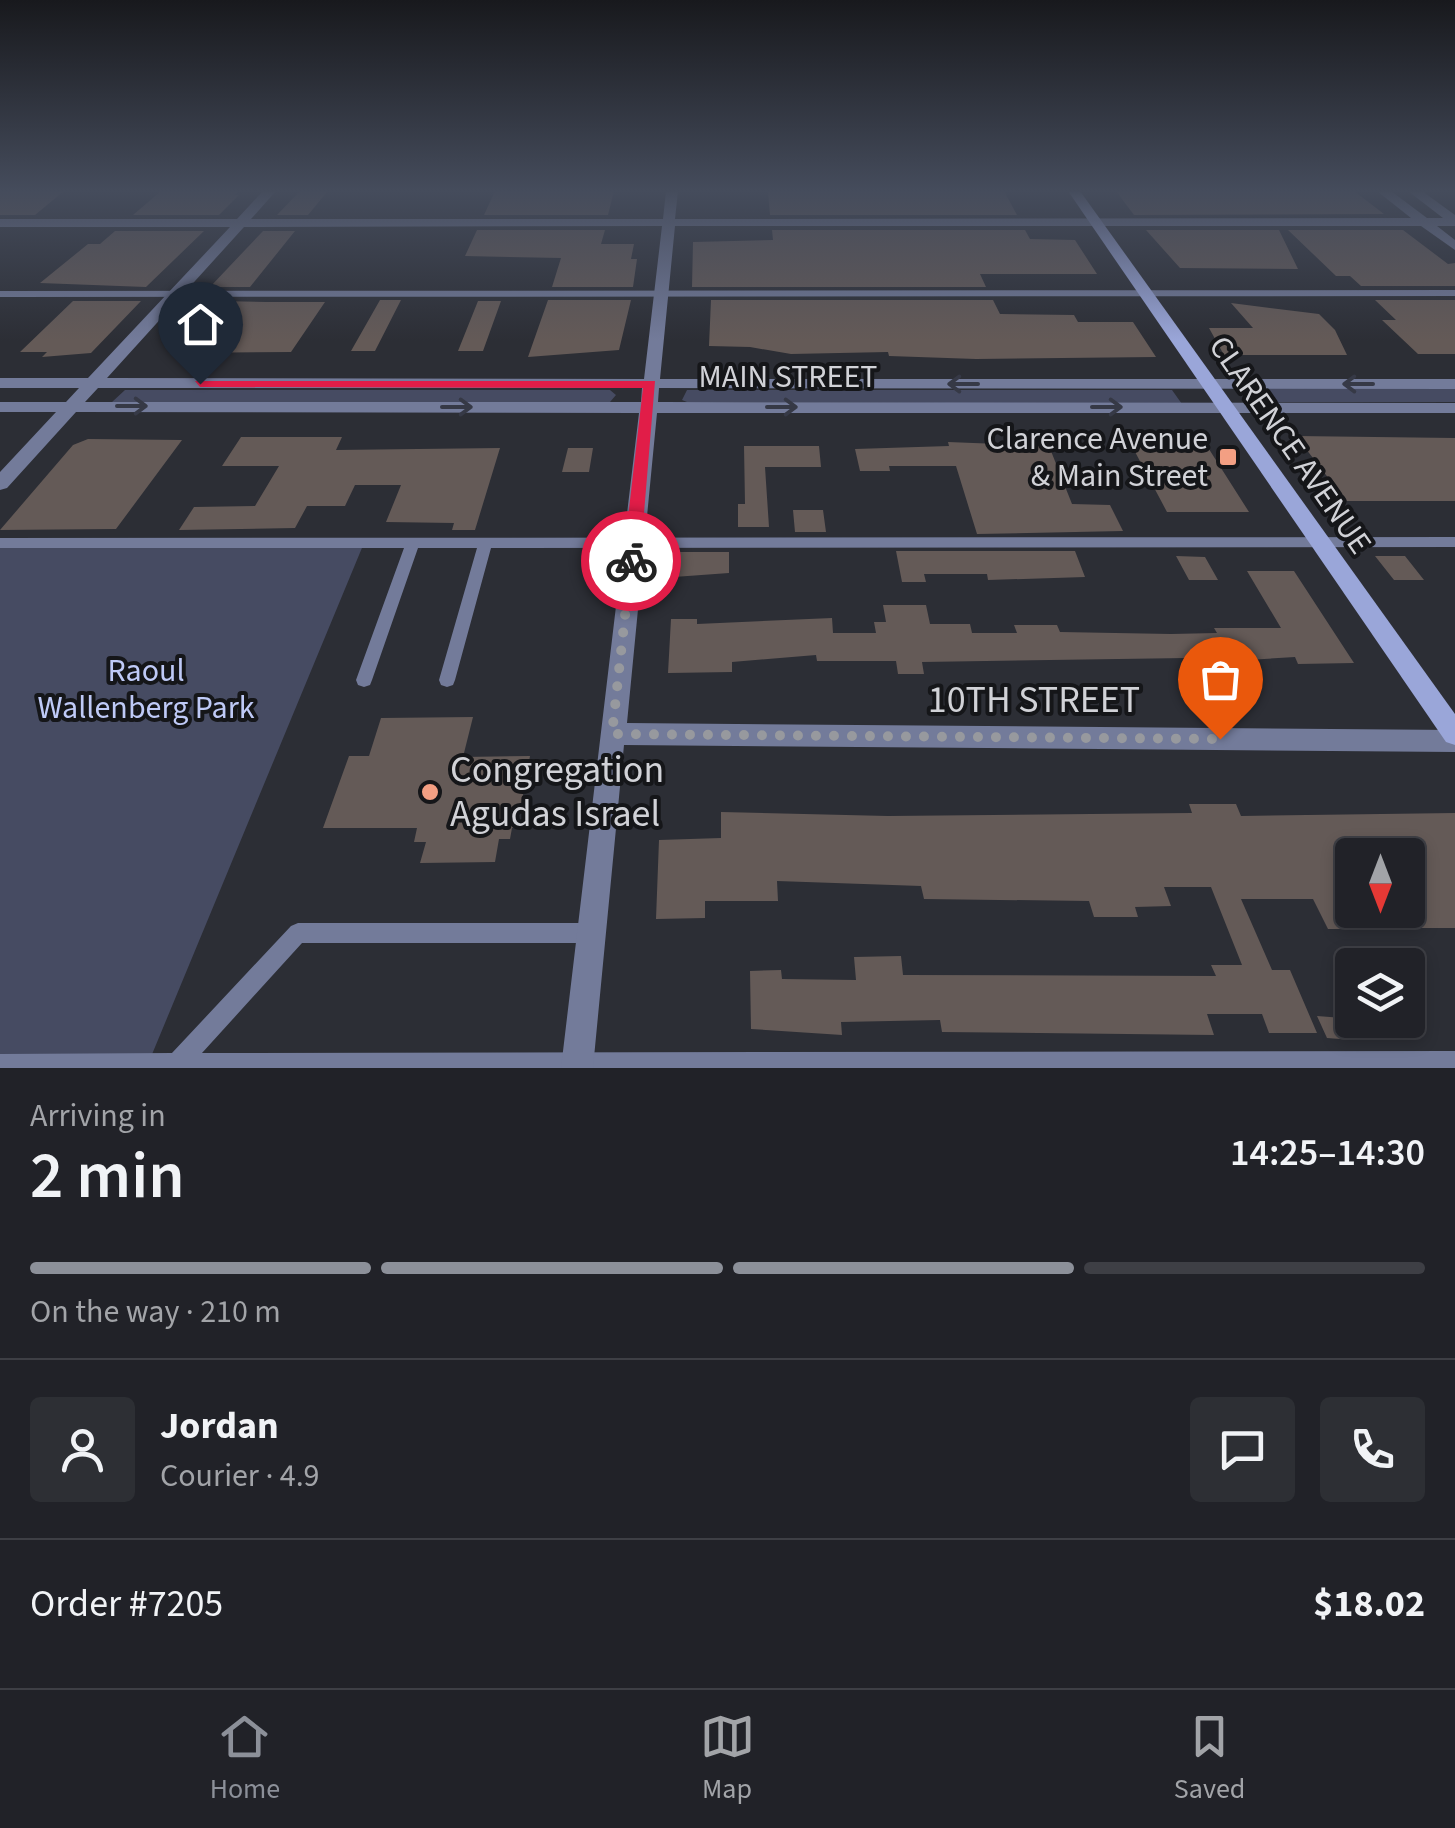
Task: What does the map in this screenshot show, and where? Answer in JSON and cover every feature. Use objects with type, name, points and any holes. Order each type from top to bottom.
[{"type":"main road","name":"CLARENCE AVENUE","points":[[1110,241],[1455,737]]},
{"type":"street","points":[[0,484],[224,241]]},
{"type":"street","points":[[577,1067],[667,241]]},
{"type":"street","name":"MAIN STREET","points":[[0,383],[1455,408]]},
{"type":"street","name":"MAIN STREET","points":[[0,406],[1212,384],[1455,384]]},
{"type":"street","name":"10TH STREET","points":[[612,734],[1455,737]]},
{"type":"lane","points":[[0,294],[1455,293]]},
{"type":"lane","points":[[0,543],[1455,542]]},
{"type":"lane","points":[[364,680],[413,543]]},
{"type":"lane","points":[[447,680],[485,543]]},
{"type":"lane","points":[[177,1064],[298,933],[590,933]]},
{"type":"lane","points":[[0,1065],[577,1067],[1455,1062]]},
{"type":"green space","points":[[1250,386],[1455,389],[1455,402],[1261,402]]},
{"type":"green space","points":[[125,390],[610,390],[616,395],[610,402],[112,402]]},
{"type":"green space","points":[[687,390],[1172,390],[1182,404],[687,402],[682,400]]},
{"type":"green space","name":"Raoul Wallenberg Park","points":[[0,543],[364,543],[148,1064],[0,1065]]},
{"type":"building","points":[[104,241],[194,241],[146,287],[40,283],[88,244]]},
{"type":"building","points":[[254,241],[287,241],[250,287],[210,287]]},
{"type":"building","points":[[472,241],[602,241],[601,244],[634,244],[631,259],[637,259],[633,287],[552,287],[561,258],[465,256]]},
{"type":"building","points":[[1076,241],[1097,274],[980,274],[986,287],[692,287],[693,242]]},
{"type":"building","points":[[1156,241],[1284,241],[1298,269],[1180,268]]},
{"type":"building","points":[[1299,241],[1417,241],[1448,264],[1455,263],[1455,286],[1361,286],[1350,276],[1336,276]]},
{"type":"building","points":[[380,300],[401,300],[375,351],[351,351]]},
{"type":"building","points":[[548,300],[631,300],[619,350],[528,357]]},
{"type":"building","points":[[711,300],[993,300],[1000,314],[1074,315],[1078,322],[1133,322],[1156,357],[976,359],[889,356],[888,352],[791,354],[709,346]]},
{"type":"building","points":[[1375,300],[1455,300],[1455,354],[1418,354],[1382,320],[1396,320]]},
{"type":"building","points":[[73,301],[141,301],[91,353],[42,357],[47,352],[20,352]]},
{"type":"building","points":[[219,301],[325,302],[291,352],[175,353]]},
{"type":"building","points":[[478,301],[501,301],[483,351],[458,351]]},
{"type":"building","points":[[1231,303],[1319,314],[1335,330],[1347,355],[1224,355],[1209,328],[1253,328]]},
{"type":"building","points":[[1125,433],[1200,435],[1249,512],[1167,512]]},
{"type":"building","points":[[1296,436],[1455,438],[1455,501],[1346,501]]},
{"type":"building","points":[[241,437],[342,437],[336,450],[500,448],[475,530],[452,530],[454,523],[386,522],[401,485],[355,485],[345,506],[307,506],[295,528],[179,530],[194,507],[255,506],[279,466],[222,466]]},
{"type":"building","points":[[88,439],[182,440],[116,529],[0,530],[73,445]]},
{"type":"building","points":[[948,442],[1049,446],[1072,504],[1110,505],[1123,531],[977,534],[956,466],[889,466],[890,471],[860,471],[855,449],[949,446]]},
{"type":"building","points":[[744,446],[819,446],[821,467],[765,467],[769,527],[738,527],[738,504],[745,504]]},
{"type":"building","points":[[568,448],[593,448],[589,472],[562,472]]},
{"type":"building","points":[[793,510],[823,510],[826,532],[795,532]]},
{"type":"building","points":[[896,551],[1075,551],[1085,577],[988,580],[987,574],[924,574],[926,582],[902,582]]},
{"type":"building","points":[[676,552],[729,552],[729,573],[674,577]]},
{"type":"building","points":[[1176,556],[1205,557],[1218,580],[1189,580]]},
{"type":"building","points":[[1375,556],[1405,556],[1424,580],[1394,580]]},
{"type":"building","points":[[1247,571],[1294,571],[1354,663],[1298,664],[1295,657],[1217,662],[1188,662],[1186,658],[922,662],[924,674],[898,674],[896,661],[817,661],[816,655],[732,662],[732,672],[668,673],[671,619],[697,619],[697,624],[832,618],[833,633],[876,633],[874,622],[886,622],[883,605],[926,605],[930,624],[970,624],[972,633],[1017,633],[1014,625],[1057,625],[1060,632],[1171,634],[1217,633],[1214,628],[1281,628]]},
{"type":"building","name":"Congregation Agudas Israel","points":[[473,717],[463,757],[530,756],[517,828],[512,828],[510,839],[499,839],[495,862],[420,863],[426,842],[414,842],[417,828],[323,828],[349,756],[369,756],[381,718]]},
{"type":"building","points":[[1189,804],[1236,804],[1241,816],[1455,813],[1455,928],[1425,928],[1425,838],[1335,838],[1335,928],[1352,929],[1328,929],[1313,899],[1241,899],[1272,970],[1290,970],[1317,1033],[1269,1033],[1262,1014],[1207,1014],[1214,1035],[942,1032],[940,1020],[841,1022],[842,1035],[751,1029],[750,971],[781,970],[782,979],[856,980],[854,957],[901,956],[903,975],[1216,976],[1211,965],[1242,965],[1211,887],[1164,887],[1171,906],[1135,907],[1138,917],[1094,917],[1089,901],[924,899],[921,886],[777,881],[778,901],[705,901],[705,918],[656,919],[659,840],[721,838],[721,812],[888,816],[1192,813]]},
{"type":"building","points":[[1317,1016],[1335,1017],[1335,1038],[1353,1040],[1327,1038]]},
{"type":"way so far","points":[[631,561],[612,734],[1220,739]]},
{"type":"place","name":"Clarence Avenue & Main Street","points":[[1228,457]]},
{"type":"place","name":"Congregation Agudas Israel","points":[[430,792]]},
{"type":"route","points":[[200,384],[650,384],[631,561]]}]
